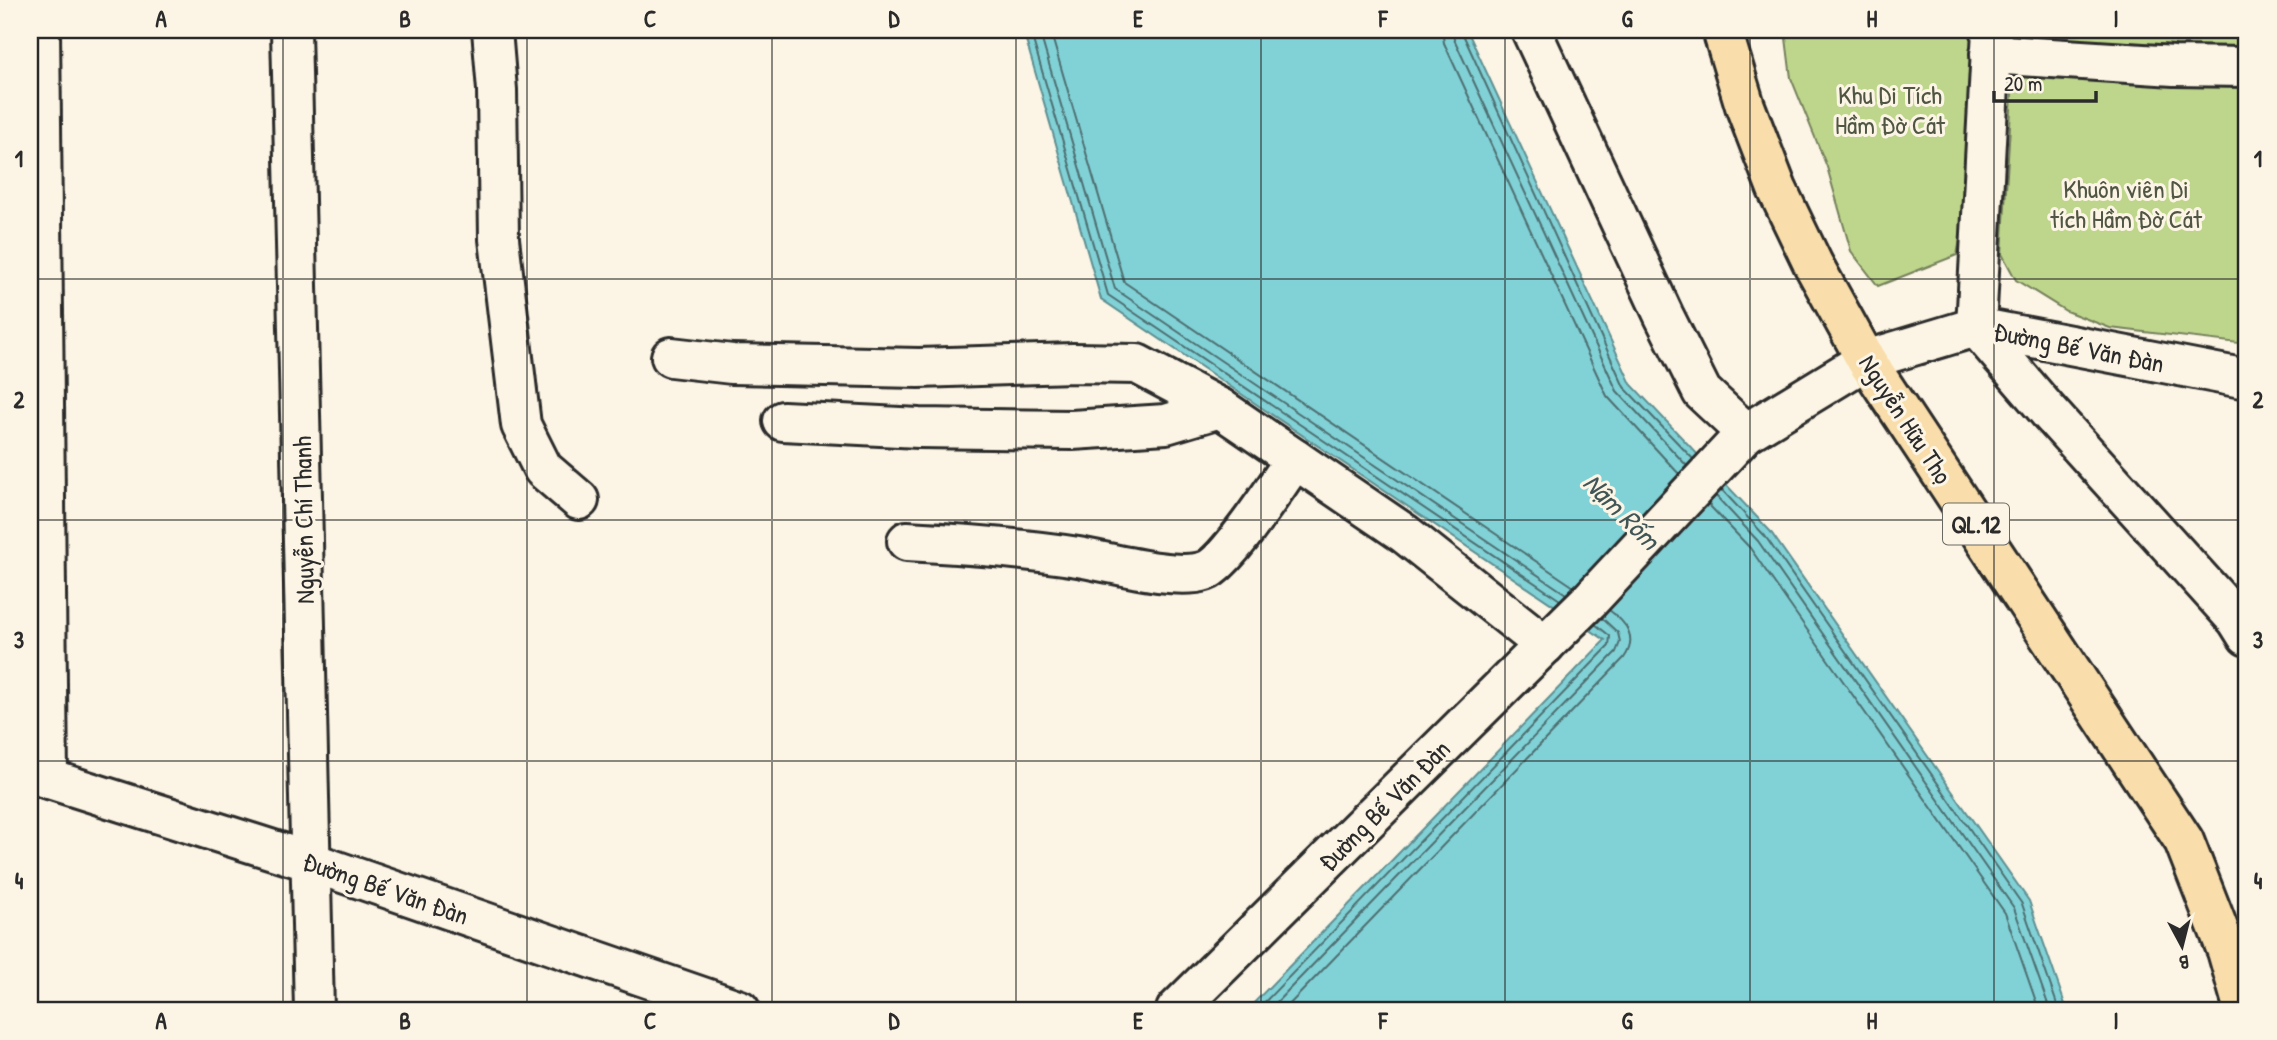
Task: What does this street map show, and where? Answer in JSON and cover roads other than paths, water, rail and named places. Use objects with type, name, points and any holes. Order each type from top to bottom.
[{"type":"highway","name":"Nguyễn Hữu Thọ","points":[[1722,30],[1745,106],[1777,189],[1813,264],[1866,360],[2184,841],[2227,951],[2244,1010]]},
{"type":"street","points":[[39,776],[40,30]]},
{"type":"street","name":"Nguyễn Chí Thanh","points":[[291,30],[314,1010]]},
{"type":"street","points":[[492,30],[497,90],[499,239],[521,425],[543,469],[579,500]]},
{"type":"street","points":[[1531,30],[1702,392],[1738,441]]},
{"type":"street","points":[[2247,67],[2174,66],[1991,42],[1976,327],[2048,411],[2237,620],[2247,636]]},
{"type":"street","name":"Đường Bế Văn Đàn","points":[[1176,1010],[1591,599],[1738,441],[1866,360],[1976,327],[2247,379]]},
{"type":"street","points":[[671,357],[733,364],[905,368],[1073,363],[1137,365],[1220,408],[1405,534],[1545,645]]},
{"type":"street","points":[[783,421],[919,428],[1072,430],[1166,424],[1220,408]]},
{"type":"street","points":[[907,541],[998,547],[1076,557],[1169,574],[1206,571],[1226,554],[1295,459]]},
{"type":"street","name":"Đường Bế Văn Đàn","points":[[39,776],[311,862],[740,1010]]},
{"type":"water","name":"Nậm Rốm","points":[[1023,30],[1467,30],[1631,384],[1770,531],[2029,901],[2067,1010],[1247,1010],[1605,640],[1101,299]]},
{"type":"park label","name":"Khu Di Tích Hầm Đờ Cát","points":[[1890,109]]},
{"type":"park label","name":"Khuôn viên Di tích Hầm Đờ Cát","points":[[2126,203]]}]
